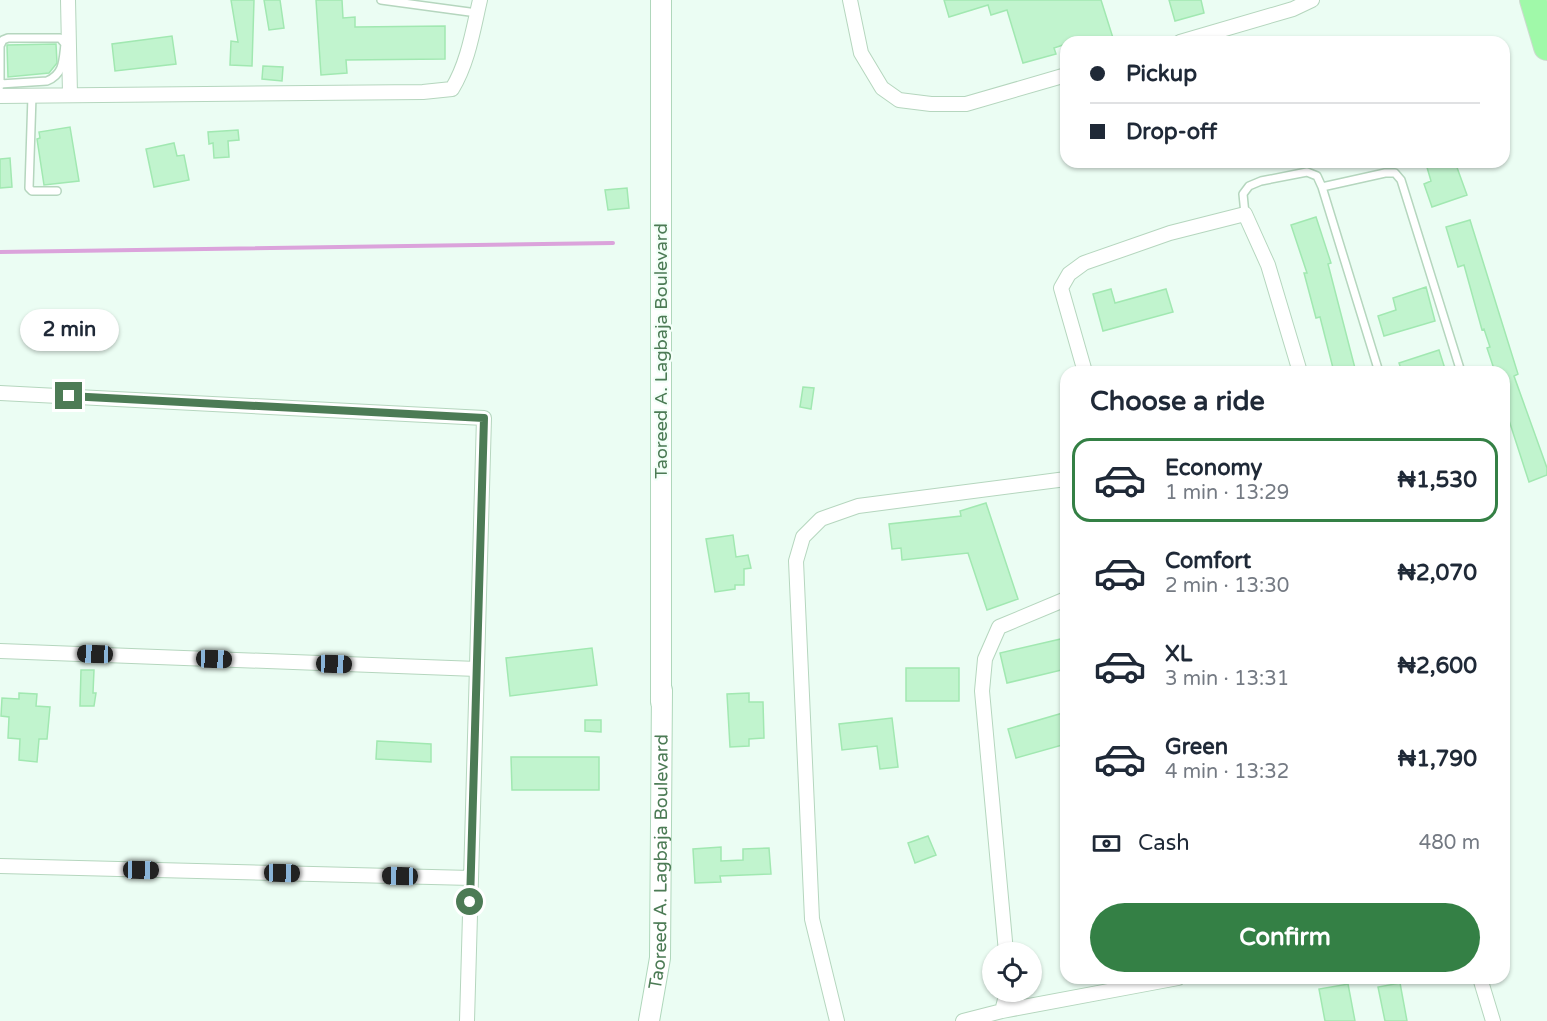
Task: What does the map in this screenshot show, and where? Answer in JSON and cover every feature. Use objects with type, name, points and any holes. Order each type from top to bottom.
[{"type":"highway","points":[[1533,0],[1547,47]]},
{"type":"street","points":[[68,0],[70,94]]},
{"type":"street","name":"Taoreed A. Lagbaja Boulevard","points":[[661,0],[662,690]]},
{"type":"street","points":[[850,0],[861,53],[882,88],[898,100],[931,104],[966,104],[1060,77]]},
{"type":"street","points":[[1201,36],[1293,9],[1312,0]]},
{"type":"street","points":[[0,96],[423,92],[452,89],[469,49],[478,7]]},
{"type":"street","points":[[1083,366],[1061,288],[1069,274],[1084,262],[1170,233],[1245,214],[1268,265],[1298,366]]},
{"type":"street","points":[[0,393],[484,418],[467,1021]]},
{"type":"street","points":[[837,1021],[812,920],[796,561],[803,537],[821,519],[858,506],[1060,480]]},
{"type":"street","name":"Taoreed A. Lagbaja Boulevard","points":[[649,1021],[660,958],[662,558]]},
{"type":"street","points":[[1005,942],[982,692],[985,659],[999,627],[1060,602]]},
{"type":"street","points":[[0,651],[477,669]]},
{"type":"street","points":[[0,866],[471,878]]},
{"type":"street","points":[[963,1021],[1002,1011],[1146,984]]},
{"type":"street","points":[[1482,984],[1493,1021]]},
{"type":"street","points":[[1002,1011],[1004,1002]]},
{"type":"lane","points":[[381,0],[478,7]]},
{"type":"lane","points":[[8,38],[60,38],[63,40],[65,44],[62,70],[54,79],[0,85],[0,46],[3,40],[8,38]]},
{"type":"lane","points":[[32,96],[29,188],[57,191]]},
{"type":"lane","points":[[1245,214],[1243,194],[1249,186],[1261,181],[1307,172],[1317,176],[1377,366]]},
{"type":"lane","points":[[1322,187],[1395,172],[1401,180],[1459,366]]},
{"type":"building","points":[[231,0],[254,0],[252,66],[230,65],[231,41],[238,42]]},
{"type":"building","points":[[264,0],[280,0],[284,28],[269,30]]},
{"type":"building","points":[[316,0],[342,0],[343,18],[355,17],[355,27],[445,26],[445,59],[346,60],[347,73],[321,75]]},
{"type":"building","points":[[944,0],[1101,0],[1112,36],[1060,36],[1060,46],[1054,48],[1056,54],[1023,63],[1007,10],[991,15],[988,5],[949,17]]},
{"type":"building","points":[[1169,0],[1201,0],[1204,13],[1175,21]]},
{"type":"building","points":[[172,36],[176,64],[115,71],[112,44]]},
{"type":"building","points":[[56,44],[57,63],[49,73],[8,77],[7,45]]},
{"type":"building","points":[[263,66],[283,67],[282,81],[262,79]]},
{"type":"building","points":[[70,127],[79,181],[44,185],[37,139],[40,138],[39,132]]},
{"type":"building","points":[[238,130],[239,140],[228,141],[229,157],[214,158],[213,143],[209,144],[208,132]]},
{"type":"building","points":[[174,143],[177,156],[184,155],[189,180],[154,187],[146,149]]},
{"type":"building","points":[[10,158],[12,187],[0,188],[0,159]]},
{"type":"building","points":[[1427,168],[1457,168],[1467,195],[1432,207],[1424,184],[1431,181]]},
{"type":"building","points":[[627,188],[629,208],[608,210],[605,190]]},
{"type":"building","points":[[1316,217],[1331,263],[1328,264],[1354,366],[1332,366],[1320,317],[1316,318],[1304,273],[1307,273],[1291,225]]},
{"type":"building","points":[[1470,220],[1518,374],[1514,376],[1547,468],[1547,475],[1529,482],[1510,423],[1510,366],[1493,366],[1487,348],[1490,347],[1484,329],[1482,330],[1464,265],[1458,267],[1446,227]]},
{"type":"building","points":[[1426,287],[1435,321],[1384,336],[1378,316],[1396,310],[1393,298]]},
{"type":"building","points":[[1111,289],[1115,303],[1166,289],[1173,312],[1103,331],[1093,294]]},
{"type":"building","points":[[1439,350],[1444,366],[1400,366],[1399,363]]},
{"type":"building","points":[[803,387],[814,388],[811,409],[800,407]]},
{"type":"building","points":[[986,503],[1018,599],[987,610],[968,553],[902,560],[901,548],[892,549],[889,524],[961,516],[960,511]]},
{"type":"building","points":[[733,535],[736,557],[748,555],[751,568],[744,569],[744,585],[735,585],[735,589],[715,592],[706,539]]},
{"type":"building","points":[[1060,639],[1060,670],[1007,683],[1000,653]]},
{"type":"building","points":[[592,648],[597,685],[510,696],[506,658]]},
{"type":"building","points":[[906,668],[959,668],[959,701],[906,701]]},
{"type":"building","points":[[81,670],[94,670],[93,693],[96,693],[94,706],[80,706]]},
{"type":"building","points":[[19,693],[37,694],[36,706],[50,707],[47,739],[39,739],[37,762],[19,760],[20,739],[8,738],[9,717],[1,716],[2,698],[19,699]]},
{"type":"building","points":[[749,693],[749,702],[763,702],[764,738],[749,739],[749,746],[730,747],[727,694]]},
{"type":"building","points":[[1060,714],[1060,746],[1016,758],[1008,729]]},
{"type":"building","points":[[892,718],[898,767],[880,769],[877,746],[842,750],[839,724]]},
{"type":"building","points":[[585,720],[601,720],[601,732],[585,731]]},
{"type":"building","points":[[377,741],[431,744],[431,762],[376,759]]},
{"type":"building","points":[[511,757],[599,757],[599,790],[512,790]]},
{"type":"building","points":[[928,836],[936,855],[915,863],[908,843]]},
{"type":"building","points":[[721,847],[721,861],[743,860],[743,849],[769,848],[771,874],[720,876],[721,882],[695,883],[693,849]]},
{"type":"building","points":[[1348,984],[1355,1021],[1325,1021],[1319,989]]},
{"type":"building","points":[[1400,984],[1407,1021],[1385,1021],[1378,987]]},
{"type":"waterway","points":[[0,252],[613,243]]},
{"type":"route","points":[[69,396],[484,418],[470,902]]}]
